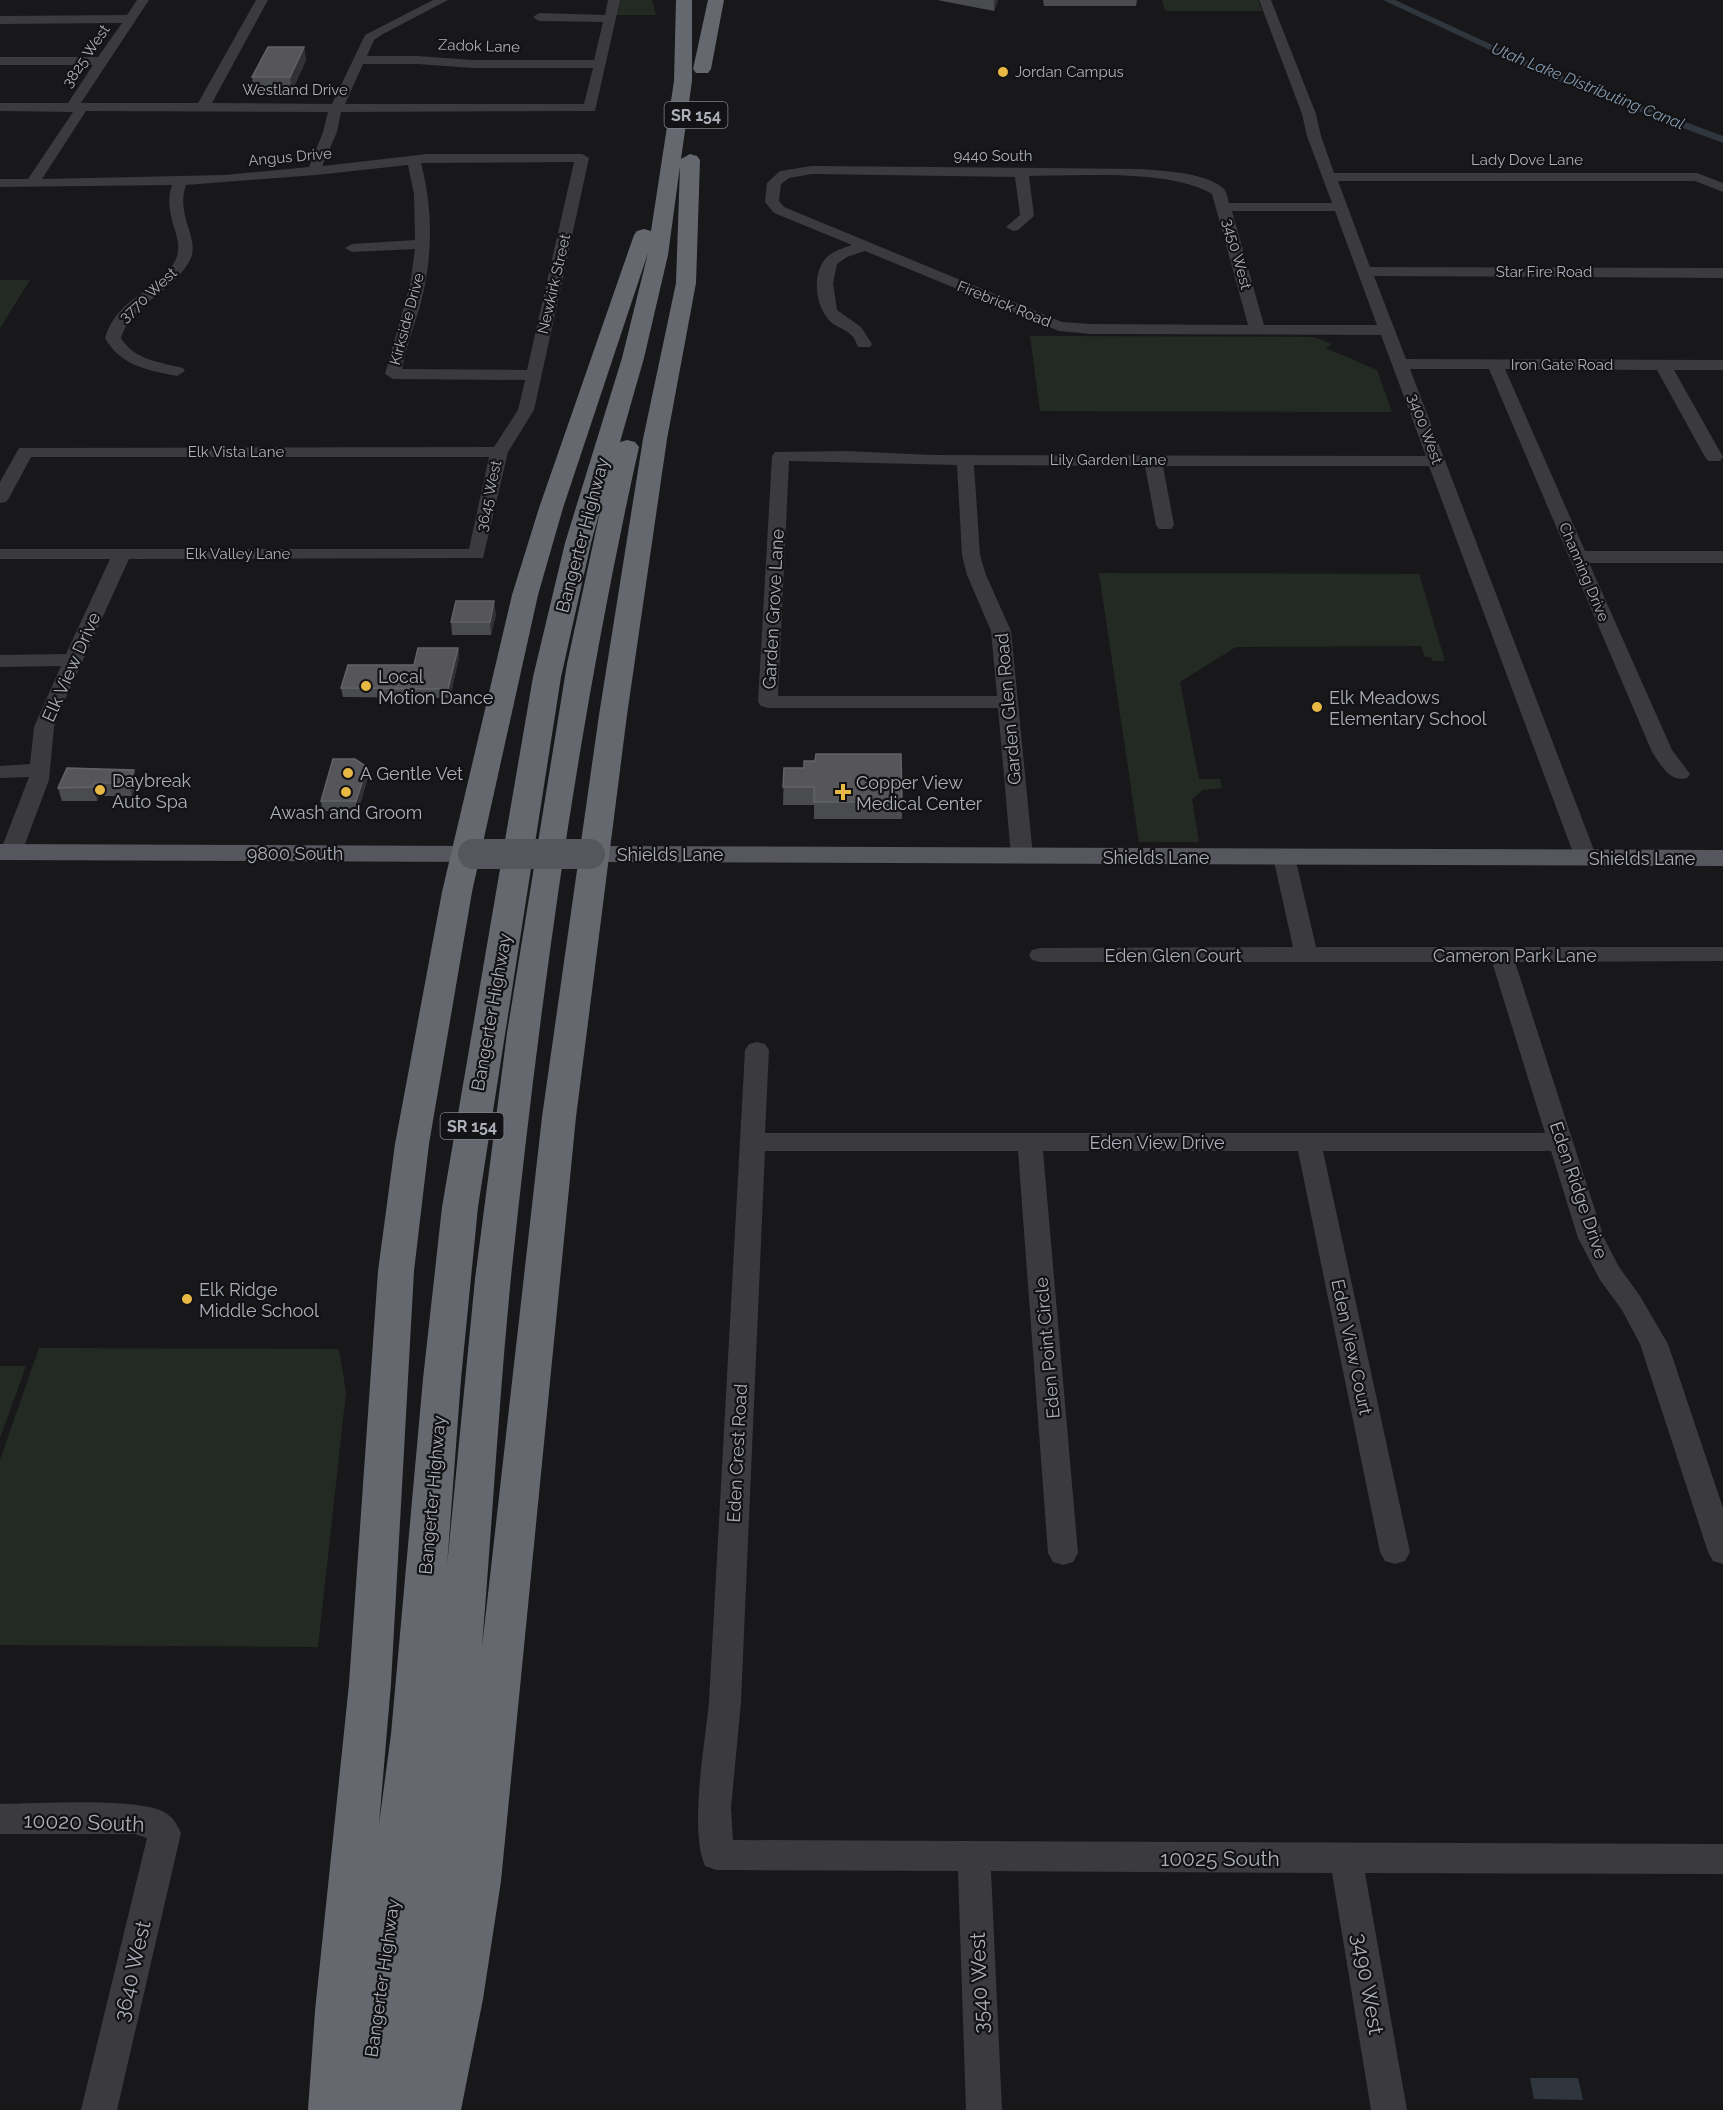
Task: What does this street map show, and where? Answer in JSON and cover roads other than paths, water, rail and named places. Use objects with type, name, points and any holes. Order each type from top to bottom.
[{"type":"highway","points":[[670,0],[693,70]]},
{"type":"highway","name":"Bangerter Highway","points":[[684,0],[693,70]]},
{"type":"highway","name":"Bangerter Highway","points":[[411,2110],[458,1676],[493,1279],[523,1033],[590,610],[627,446],[663,314],[703,0]]},
{"type":"highway","points":[[693,70],[716,0]]},
{"type":"highway","points":[[333,2110],[339,2011],[370,1684],[401,1224],[421,1091],[508,668],[536,557],[681,159]]},
{"type":"highway","points":[[436,2110],[459,1999],[478,1881],[560,1117],[593,854],[655,439],[686,283],[689,238],[681,159]]},
{"type":"highway","name":"Bangerter Highway","points":[[362,2110],[384,1970],[413,1734],[450,1290],[468,1150],[554,646],[578,543],[651,290],[681,159]]},
{"type":"main road","name":"9800 South","points":[[5,852],[593,854]]},
{"type":"main road","name":"Shields Lane","points":[[593,854],[1723,858]]},
{"type":"street","name":"3825 West","points":[[32,183],[80,112],[74,103],[143,0]]},
{"type":"street","points":[[203,107],[262,0]]},
{"type":"street","points":[[316,171],[316,164],[330,132],[337,107],[358,60],[373,34],[442,0]]},
{"type":"street","points":[[600,64],[614,0]]},
{"type":"street","name":"3400 West","points":[[1265,0],[1310,114],[1314,135],[1329,177],[1586,858]]},
{"type":"street","points":[[382,15],[403,20]]},
{"type":"street","points":[[539,17],[610,19]]},
{"type":"street","points":[[0,20],[131,18]]},
{"type":"street","name":"Zadok Lane","points":[[358,60],[417,60],[473,64],[600,64]]},
{"type":"street","points":[[0,61],[102,62]]},
{"type":"street","name":"Westland Drive","points":[[0,107],[590,108],[600,64]]},
{"type":"street","name":"Angus Drive","points":[[0,183],[180,181],[316,171],[413,159],[582,158]]},
{"type":"street","name":"Newkirk Street","points":[[526,410],[582,158]]},
{"type":"street","name":"Kirkside Drive","points":[[413,159],[421,202],[423,244],[416,291],[393,374],[534,375]]},
{"type":"street","name":"9440 South","points":[[777,178],[791,172],[812,170],[1112,172],[1182,178],[1210,184]]},
{"type":"street","points":[[1013,227],[1025,219],[1027,212],[1022,173]]},
{"type":"street","name":"Lady Dove Lane","points":[[1329,177],[1697,177],[1723,188]]},
{"type":"street","name":"Firebrick Road","points":[[777,178],[774,183],[772,202],[776,208],[1059,326],[1091,329],[1388,330]]},
{"type":"street","name":"3770 West","points":[[177,371],[136,361],[124,354],[113,338],[117,321],[124,313],[160,287],[183,261],[186,242],[174,208],[180,181]]},
{"type":"street","name":"3450 West","points":[[1210,184],[1219,192],[1224,207],[1257,330]]},
{"type":"street","points":[[1224,207],[1341,207]]},
{"type":"street","points":[[352,248],[423,244]]},
{"type":"street","points":[[864,246],[838,256],[828,263],[825,269],[824,301],[830,313],[860,334],[864,344]]},
{"type":"street","name":"Star Fire Road","points":[[1365,272],[1723,273]]},
{"type":"street","name":"Iron Gate Road","points":[[1401,364],[1723,365]]},
{"type":"street","name":"Channing Drive","points":[[1495,365],[1662,752],[1680,774]]},
{"type":"street","points":[[1663,365],[1714,457]]},
{"type":"street","name":"3645 West","points":[[477,554],[499,452],[526,410]]},
{"type":"street","name":"Elk Vista Lane","points":[[0,498],[25,452],[499,452]]},
{"type":"street","name":"Lily Garden Lane","points":[[781,456],[965,460],[1436,461]]},
{"type":"street","name":"Garden Grove Lane","points":[[781,456],[768,702],[1008,702]]},
{"type":"street","name":"Garden Glen Road","points":[[965,460],[971,555],[977,576],[994,608],[1002,631],[1022,856]]},
{"type":"street","points":[[1153,460],[1165,525]]},
{"type":"street","name":"Elk Valley Lane","points":[[0,554],[477,554]]},
{"type":"street","name":"Elk View Drive","points":[[5,852],[36,790],[44,727],[122,554]]},
{"type":"street","points":[[1578,557],[1723,557]]},
{"type":"street","points":[[0,660],[73,660]]},
{"type":"street","points":[[0,772],[40,770]]},
{"type":"street","points":[[1284,857],[1306,955]]},
{"type":"street","name":"Cameron Park Lane","points":[[1306,955],[1723,954]]},
{"type":"street","name":"Eden Glen Court","points":[[1040,955],[1306,955]]},
{"type":"street","name":"Eden Ridge Drive","points":[[1501,955],[1599,1256],[1644,1323],[1654,1344],[1723,1552]]},
{"type":"street","name":"Eden Crest Road","points":[[717,1856],[715,1808],[725,1702],[757,1050]]},
{"type":"street","name":"Eden View Drive","points":[[753,1142],[1562,1142]]},
{"type":"street","name":"Eden Point Circle","points":[[1030,1142],[1063,1553]]},
{"type":"street","name":"Eden View Court","points":[[1309,1142],[1395,1552]]},
{"type":"street","name":"10020 South","points":[[0,1819],[135,1819],[153,1823],[165,1833]]},
{"type":"street","name":"3640 West","points":[[99,2110],[165,1833]]},
{"type":"street","name":"10025 South","points":[[717,1856],[1723,1859]]},
{"type":"street","name":"3540 West","points":[[974,1857],[984,2110]]},
{"type":"street","name":"3490 West","points":[[1346,1858],[1389,2110]]},
{"type":"waterway","name":"Utah Lake Distributing Canal","points":[[1388,0],[1548,74],[1723,140]]},
{"type":"place","name":"Jordan Campus","points":[[1003,72]]},
{"type":"place","name":"Local Motion Dance","points":[[366,686]]},
{"type":"place","name":"Elk Meadows Elementary School","points":[[1317,707]]},
{"type":"place","name":"A Gentle Vet","points":[[348,773]]},
{"type":"place","name":"Daybreak Auto Spa","points":[[100,790]]},
{"type":"place","name":"Awash and Groom","points":[[346,792]]},
{"type":"place","name":"Copper View Medical Center","points":[[843,792]]},
{"type":"place","name":"Elk Ridge Middle School","points":[[187,1299]]}]
